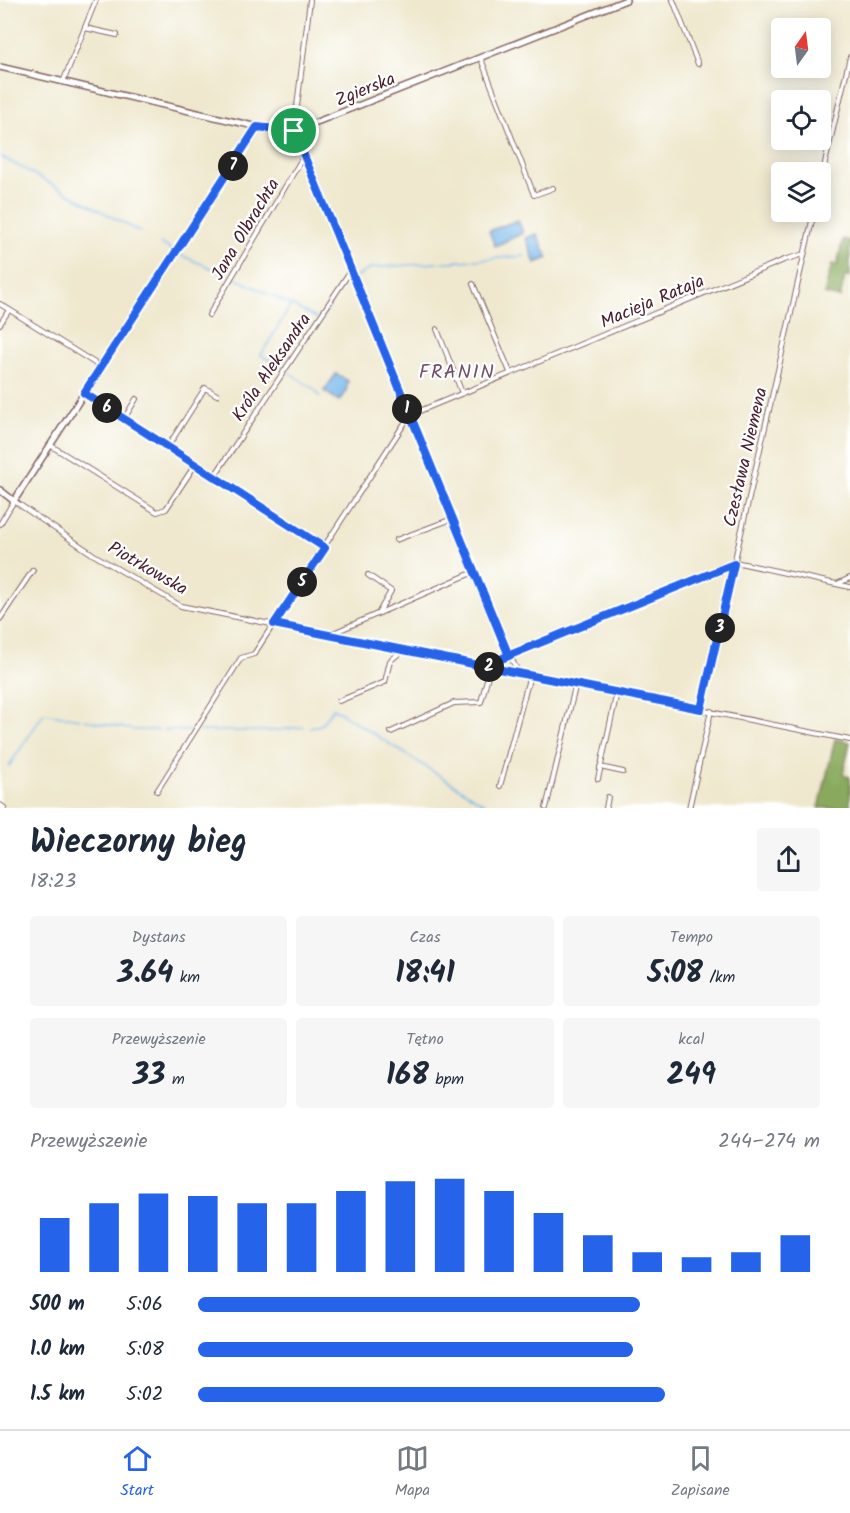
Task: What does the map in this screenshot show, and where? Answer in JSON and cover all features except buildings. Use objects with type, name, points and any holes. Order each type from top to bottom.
[{"type":"main road","name":"Zgierska","points":[[0,67],[257,127],[294,131],[626,0]]},
{"type":"main road","points":[[14,501],[257,127]]},
{"type":"main road","name":"Piotrkowska","points":[[0,490],[14,501]]},
{"type":"street","points":[[63,82],[96,0]]},
{"type":"street","points":[[310,0],[294,131],[350,273],[518,673]]},
{"type":"street","points":[[673,0],[698,64]]},
{"type":"street","points":[[85,28],[117,35]]},
{"type":"street","points":[[825,162],[850,57]]},
{"type":"street","points":[[481,58],[534,195],[553,188]]},
{"type":"street","name":"Jana Olbrachta","points":[[209,315],[303,157]]},
{"type":"street","name":"Czesława Niemena","points":[[701,709],[812,222]]},
{"type":"street","name":"Macieja Rataja","points":[[410,415],[784,260],[804,254]]},
{"type":"street","name":"Króla Aleksandra","points":[[214,477],[350,273]]},
{"type":"street","points":[[473,284],[510,372]]},
{"type":"street","points":[[0,304],[101,367]]},
{"type":"street","points":[[0,324],[9,310]]},
{"type":"street","points":[[436,329],[462,393]]},
{"type":"street","points":[[167,448],[205,388],[217,395]]},
{"type":"street","points":[[84,393],[325,548]]},
{"type":"street","points":[[124,419],[136,399]]},
{"type":"street","points":[[157,791],[241,658],[255,654],[410,415]]},
{"type":"street","points":[[50,445],[157,512],[166,508],[195,465]]},
{"type":"street","points":[[0,524],[14,501]]},
{"type":"street","name":"Piotrkowska","points":[[14,501],[89,551],[178,605],[490,668],[576,683],[850,740]]},
{"type":"street","points":[[396,540],[452,519]]},
{"type":"street","points":[[483,666],[734,563],[850,587]]},
{"type":"street","points":[[0,619],[33,570]]},
{"type":"street","points":[[330,635],[474,572]]},
{"type":"street","points":[[368,575],[391,591],[379,613]]},
{"type":"street","points":[[837,584],[850,578]]},
{"type":"street","points":[[339,701],[385,682],[390,661],[404,649]]},
{"type":"street","points":[[391,732],[454,703],[481,702],[490,668]]},
{"type":"street","points":[[500,786],[530,675]]},
{"type":"street","points":[[546,808],[576,683]]},
{"type":"street","points":[[598,779],[617,692]]},
{"type":"street","points":[[689,808],[711,711]]},
{"type":"street","points":[[600,767],[623,772]]},
{"type":"street","points":[[606,808],[608,797]]},
{"type":"green space","points":[[843,239],[850,241],[850,277],[845,276],[840,298],[824,294],[832,264],[837,265]]},
{"type":"green space","points":[[835,739],[850,742],[843,775],[850,777],[850,808],[819,808]]},
{"type":"water","points":[[518,220],[523,233],[495,246],[489,231]]},
{"type":"water","points":[[537,234],[548,258],[535,263],[526,238]]},
{"type":"water","points":[[336,374],[348,381],[346,391],[339,401],[324,391]]},
{"type":"waterway","points":[[0,156],[140,232]]},
{"type":"waterway","points":[[160,243],[172,250]]},
{"type":"waterway","points":[[178,254],[228,275]]},
{"type":"waterway","points":[[356,277],[371,268],[525,256]]},
{"type":"waterway","points":[[234,278],[269,294]]},
{"type":"waterway","points":[[346,284],[351,281]]},
{"type":"waterway","points":[[273,296],[316,318]]},
{"type":"waterway","points":[[321,320],[331,303]]},
{"type":"waterway","points":[[283,368],[261,355],[291,305]]},
{"type":"waterway","points":[[287,371],[314,389],[320,397]]},
{"type":"waterway","points":[[310,727],[321,725],[333,708],[491,808]]},
{"type":"waterway","points":[[9,766],[44,713],[80,719]]},
{"type":"waterway","points":[[85,720],[134,730],[158,730]]},
{"type":"waterway","points":[[199,731],[268,731],[304,727]]},
{"type":"waterway","points":[[164,730],[193,731]]},
{"type":"district","name":"FRANIN","points":[[457,371]]},
{"type":"route","points":[[294,131],[282,132],[257,127],[84,393],[325,548],[274,624],[483,666],[509,656],[734,564],[701,709],[483,666],[509,656],[490,615],[294,131]]}]
